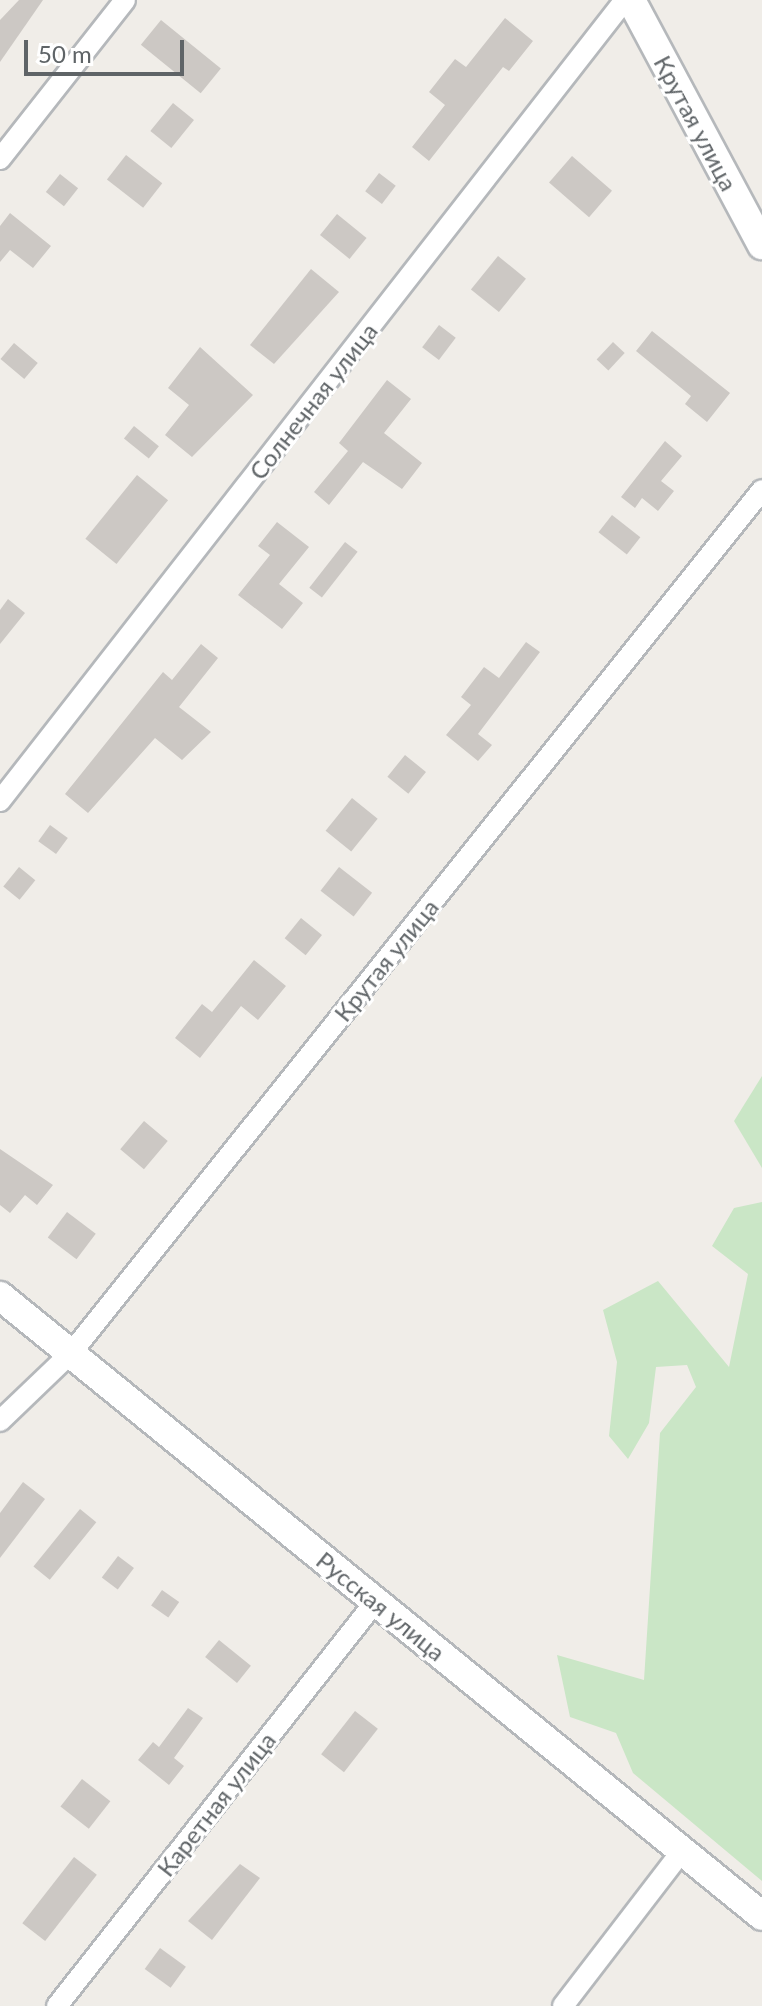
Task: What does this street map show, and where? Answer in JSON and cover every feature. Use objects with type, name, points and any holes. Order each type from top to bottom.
[{"type":"street","points":[[0,159],[125,0]]},
{"type":"street","name":"Крутая улица","points":[[628,0],[762,245]]},
{"type":"street","name":"Солнечная улица","points":[[0,801],[628,0]]},
{"type":"street","name":"Крутая улица","points":[[0,1421],[72,1352],[762,490]]},
{"type":"street","name":"Русская улица","points":[[0,1296],[762,1916]]},
{"type":"street","name":"Каретная улица","points":[[57,2006],[375,1602]]},
{"type":"street","points":[[563,2006],[682,1851]]},
{"type":"green space","points":[[762,1076],[762,1168],[734,1121]]},
{"type":"green space","points":[[762,1202],[762,1881],[633,1773],[616,1733],[570,1717],[557,1655],[644,1680],[660,1433],[696,1387],[687,1365],[656,1367],[649,1423],[628,1459],[609,1436],[617,1362],[603,1310],[658,1281],[729,1367],[748,1274],[712,1246],[734,1208]]},
{"type":"building","points":[[19,0],[43,0],[0,62],[0,20]]},
{"type":"building","points":[[505,18],[533,41],[509,71],[503,67],[429,161],[412,147],[445,105],[429,92],[455,59],[466,67]]},
{"type":"building","points":[[161,20],[221,68],[201,93],[141,45]]},
{"type":"building","points":[[173,103],[194,120],[171,148],[150,131]]},
{"type":"building","points":[[126,155],[162,183],[143,208],[107,179]]},
{"type":"building","points":[[572,156],[612,191],[589,217],[549,182]]},
{"type":"building","points":[[379,173],[396,186],[382,204],[365,191]]},
{"type":"building","points":[[60,174],[78,188],[64,206],[46,192]]},
{"type":"building","points":[[10,213],[51,246],[33,268],[10,250],[0,262],[0,226]]},
{"type":"building","points":[[337,214],[367,238],[350,259],[320,235]]},
{"type":"building","points":[[498,256],[526,279],[499,312],[471,289]]},
{"type":"building","points":[[311,269],[339,292],[274,364],[250,345]]},
{"type":"building","points":[[439,325],[456,338],[439,360],[422,347]]},
{"type":"building","points":[[652,331],[730,393],[707,422],[685,404],[691,396],[636,351]]},
{"type":"building","points":[[613,342],[625,353],[608,370],[597,360]]},
{"type":"building","points":[[14,343],[38,363],[24,379],[1,359]]},
{"type":"building","points":[[200,347],[253,395],[192,457],[165,435],[189,405],[168,388]]},
{"type":"building","points":[[387,380],[411,399],[384,433],[422,463],[402,489],[363,462],[329,505],[314,492],[348,451],[339,443]]},
{"type":"building","points":[[134,426],[159,446],[149,459],[124,438]]},
{"type":"building","points":[[665,441],[682,456],[661,481],[674,491],[658,511],[642,498],[635,508],[621,497]]},
{"type":"building","points":[[137,475],[168,500],[116,564],[85,539]]},
{"type":"building","points":[[612,515],[640,537],[627,555],[598,532]]},
{"type":"building","points":[[277,522],[309,547],[279,584],[303,603],[282,629],[238,595],[270,555],[258,546]]},
{"type":"building","points":[[345,542],[358,552],[322,598],[309,588]]},
{"type":"building","points":[[8,599],[25,613],[0,644],[0,610]]},
{"type":"building","points":[[526,642],[540,652],[478,734],[492,745],[478,761],[446,735],[471,705],[461,697],[484,667],[499,678]]},
{"type":"building","points":[[201,644],[218,658],[179,707],[211,732],[182,760],[155,738],[88,813],[65,794],[163,672],[172,680]]},
{"type":"building","points":[[405,755],[426,772],[408,794],[387,777]]},
{"type":"building","points":[[352,798],[378,819],[351,851],[326,831]]},
{"type":"building","points":[[50,825],[68,838],[56,854],[38,841]]},
{"type":"building","points":[[19,867],[35,880],[20,900],[3,886]]},
{"type":"building","points":[[339,867],[372,893],[354,916],[321,891]]},
{"type":"building","points":[[301,918],[322,935],[306,955],[285,938]]},
{"type":"building","points":[[254,960],[286,986],[258,1020],[241,1006],[200,1058],[175,1038],[202,1004],[212,1012]]},
{"type":"building","points":[[144,1121],[168,1141],[144,1169],[120,1149]]},
{"type":"building","points":[[0,1149],[53,1185],[37,1205],[25,1195],[10,1213],[0,1205]]},
{"type":"building","points":[[67,1212],[96,1234],[76,1259],[48,1238]]},
{"type":"building","points":[[23,1482],[45,1499],[0,1558],[0,1513]]},
{"type":"building","points":[[80,1509],[96,1522],[50,1580],[33,1567]]},
{"type":"building","points":[[118,1556],[134,1568],[118,1590],[102,1578]]},
{"type":"building","points":[[162,1590],[179,1602],[168,1618],[151,1606]]},
{"type":"building","points":[[219,1640],[251,1666],[237,1683],[205,1657]]},
{"type":"building","points":[[188,1708],[203,1718],[174,1758],[184,1766],[169,1785],[138,1760],[153,1742],[159,1747]]},
{"type":"building","points":[[355,1711],[378,1729],[344,1772],[321,1754]]},
{"type":"building","points":[[82,1779],[110,1801],[89,1829],[60,1807]]},
{"type":"building","points":[[74,1857],[97,1875],[45,1941],[22,1923]]},
{"type":"building","points":[[240,1864],[260,1878],[212,1940],[188,1921]]},
{"type":"building","points":[[160,1948],[186,1967],[171,1988],[145,1969]]}]
